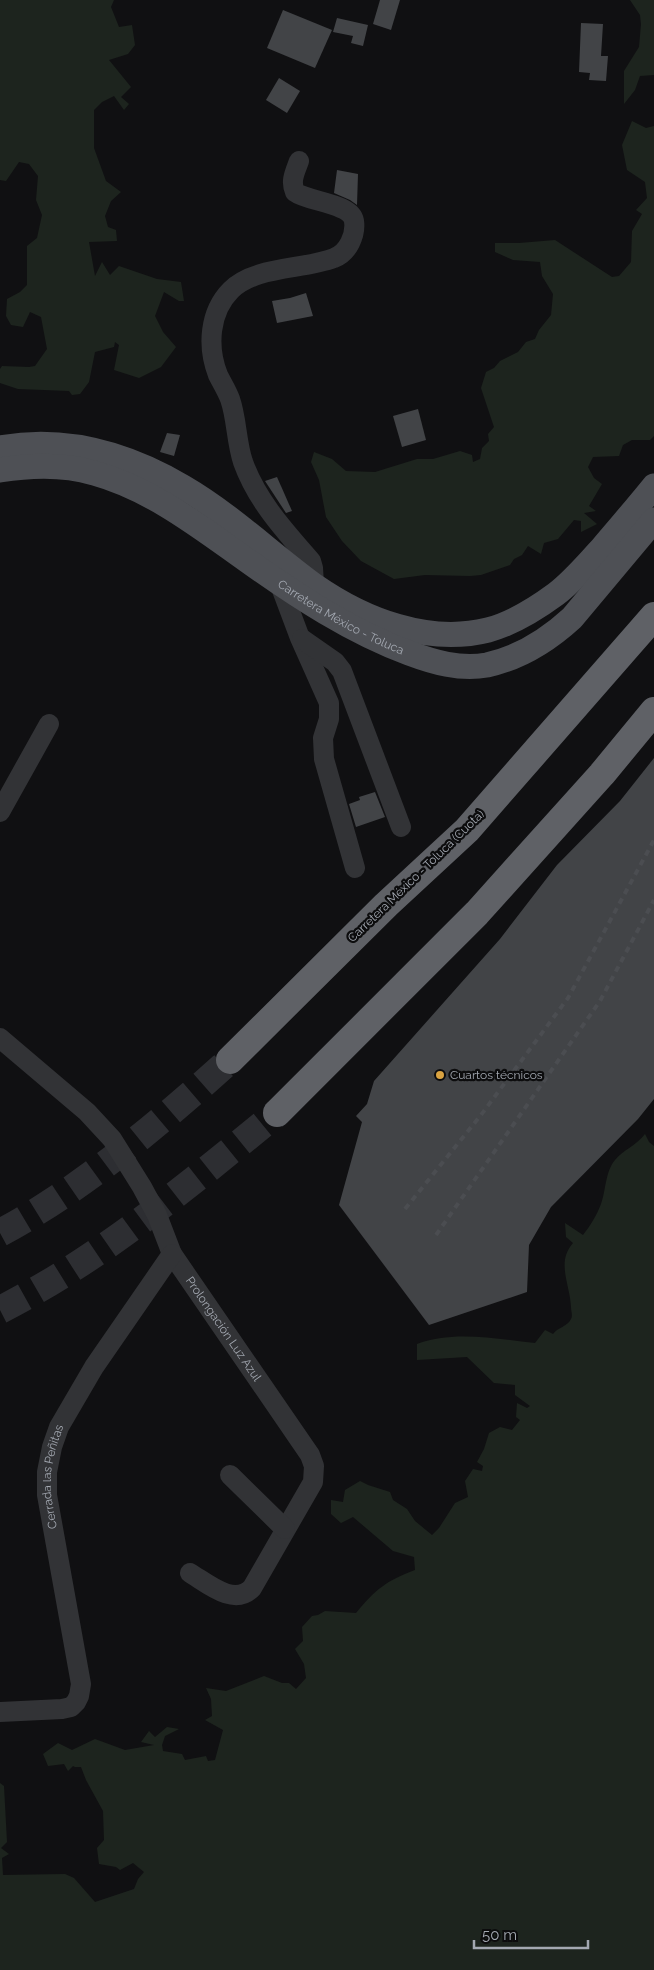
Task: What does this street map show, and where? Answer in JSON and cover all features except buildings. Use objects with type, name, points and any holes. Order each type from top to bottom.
[{"type":"highway","name":"Carretera México - Toluca (Cuota)","points":[[230,1060],[386,905],[467,830],[654,616]]},
{"type":"highway","points":[[277,1113],[477,913],[602,774],[654,711]]},
{"type":"main road","name":"Carretera México - Toluca","points":[[0,448],[49,443],[93,449],[136,462],[184,488],[218,510],[330,595],[379,620],[420,633],[460,635],[490,630],[514,619],[556,594],[580,573],[654,486]]},
{"type":"main road","name":"Carretera México - Toluca","points":[[0,470],[31,466],[72,468],[94,473],[126,485],[167,505],[201,526],[279,582],[350,626],[420,658],[456,666],[486,665],[527,650],[558,631],[572,618],[654,520]]},
{"type":"street","points":[[299,161],[293,179],[295,192],[342,208],[352,215],[354,231],[347,249],[334,258],[259,275],[242,282],[231,290],[222,301],[214,319],[211,338],[213,358],[232,406],[243,462],[262,502],[311,561],[314,584]]},
{"type":"street","points":[[279,582],[300,638],[329,703],[330,719],[323,738],[324,759],[355,868]]},
{"type":"street","points":[[300,638],[335,662],[342,671],[400,827]]},
{"type":"street","points":[[0,812],[50,724]]},
{"type":"street","name":"Prolongación Luz Azul","points":[[0,1038],[87,1112],[112,1139],[150,1201],[172,1254],[310,1456],[314,1466],[313,1482],[252,1588],[247,1593],[241,1595],[225,1593],[190,1573]]},
{"type":"street","name":"Cerrada las Peñitas","points":[[0,1712],[71,1707],[79,1696],[82,1684],[66,1606],[47,1495],[47,1472],[52,1447],[59,1427],[94,1367],[172,1254]]},
{"type":"street","points":[[230,1475],[285,1529]]},
{"type":"shaded area","points":[[0,0],[114,0],[111,7],[119,27],[132,25],[135,45],[128,54],[109,60],[131,87],[121,97],[129,104],[124,110],[114,96],[102,102],[94,110],[94,148],[106,181],[121,192],[111,201],[105,216],[108,227],[116,230],[117,241],[89,242],[95,276],[102,262],[110,275],[119,266],[157,279],[181,282],[184,301],[179,301],[164,292],[155,316],[163,332],[176,347],[161,367],[139,378],[114,370],[119,345],[115,342],[114,347],[95,352],[89,382],[80,394],[72,395],[69,391],[18,389],[0,383],[0,369],[2,366],[35,366],[47,349],[41,317],[30,312],[23,327],[11,325],[6,316],[7,299],[20,292],[27,285],[27,246],[37,238],[42,215],[36,200],[38,176],[29,164],[19,162],[6,181],[0,180]]},
{"type":"shaded area","points":[[630,0],[654,0],[654,75],[640,76],[635,90],[624,104],[624,71],[639,47],[641,24],[640,15]]},
{"type":"shaded area","points":[[632,121],[646,128],[654,126],[654,436],[650,440],[632,440],[623,445],[619,456],[593,457],[588,467],[594,478],[602,484],[589,506],[596,511],[584,513],[597,524],[581,532],[581,521],[574,520],[558,539],[544,543],[541,554],[528,546],[522,555],[514,559],[510,565],[481,575],[425,575],[394,579],[361,561],[342,541],[326,517],[319,480],[311,462],[314,452],[332,459],[346,471],[375,472],[417,459],[433,459],[460,451],[472,455],[473,462],[480,459],[482,448],[489,441],[488,434],[494,427],[481,388],[486,372],[494,368],[500,361],[518,352],[526,342],[535,339],[539,330],[551,315],[553,294],[542,276],[540,262],[513,260],[495,252],[495,243],[555,240],[612,277],[619,276],[631,262],[632,231],[642,214],[636,210],[647,198],[645,182],[627,170],[622,145]]},
{"type":"shaded area","points":[[645,1134],[649,1142],[654,1146],[654,1970],[0,1970],[0,1783],[4,1786],[7,1842],[1,1848],[9,1854],[2,1858],[3,1875],[65,1874],[74,1878],[95,1902],[134,1889],[138,1879],[144,1872],[133,1863],[120,1870],[116,1867],[99,1864],[97,1848],[104,1840],[103,1811],[81,1767],[73,1766],[68,1771],[64,1764],[48,1766],[43,1754],[58,1743],[72,1750],[95,1739],[125,1750],[154,1745],[141,1742],[149,1731],[155,1737],[167,1727],[179,1729],[165,1736],[162,1745],[163,1751],[182,1754],[185,1760],[206,1756],[208,1761],[215,1760],[223,1730],[205,1720],[212,1716],[211,1699],[206,1688],[226,1691],[264,1676],[282,1683],[289,1683],[296,1689],[306,1678],[304,1664],[295,1649],[303,1641],[302,1627],[312,1616],[325,1611],[356,1613],[382,1587],[396,1578],[415,1570],[414,1557],[393,1551],[353,1517],[341,1523],[331,1514],[331,1500],[343,1502],[345,1490],[360,1481],[390,1492],[393,1500],[407,1509],[415,1521],[432,1535],[439,1528],[455,1503],[468,1497],[465,1481],[473,1469],[482,1471],[483,1466],[477,1462],[489,1433],[500,1427],[512,1430],[520,1420],[516,1417],[517,1403],[527,1408],[530,1406],[515,1395],[515,1385],[494,1383],[467,1357],[417,1360],[417,1344],[445,1337],[460,1336],[535,1343],[545,1330],[553,1334],[567,1323],[572,1315],[565,1274],[565,1258],[573,1243],[566,1237],[565,1223],[583,1235],[603,1199],[607,1176],[615,1160]]},
{"type":"tunnel","points":[[0,1233],[62,1196],[91,1175],[176,1108],[230,1060]]},
{"type":"tunnel","points":[[0,1310],[38,1290],[109,1244],[177,1193],[277,1113]]},
{"type":"railway","points":[[405,1209],[481,1115],[568,998],[654,840]]},
{"type":"railway","points":[[436,1235],[600,1001],[654,900]]},
{"type":"place","name":"Cuartos técnicos","points":[[440,1075]]}]
